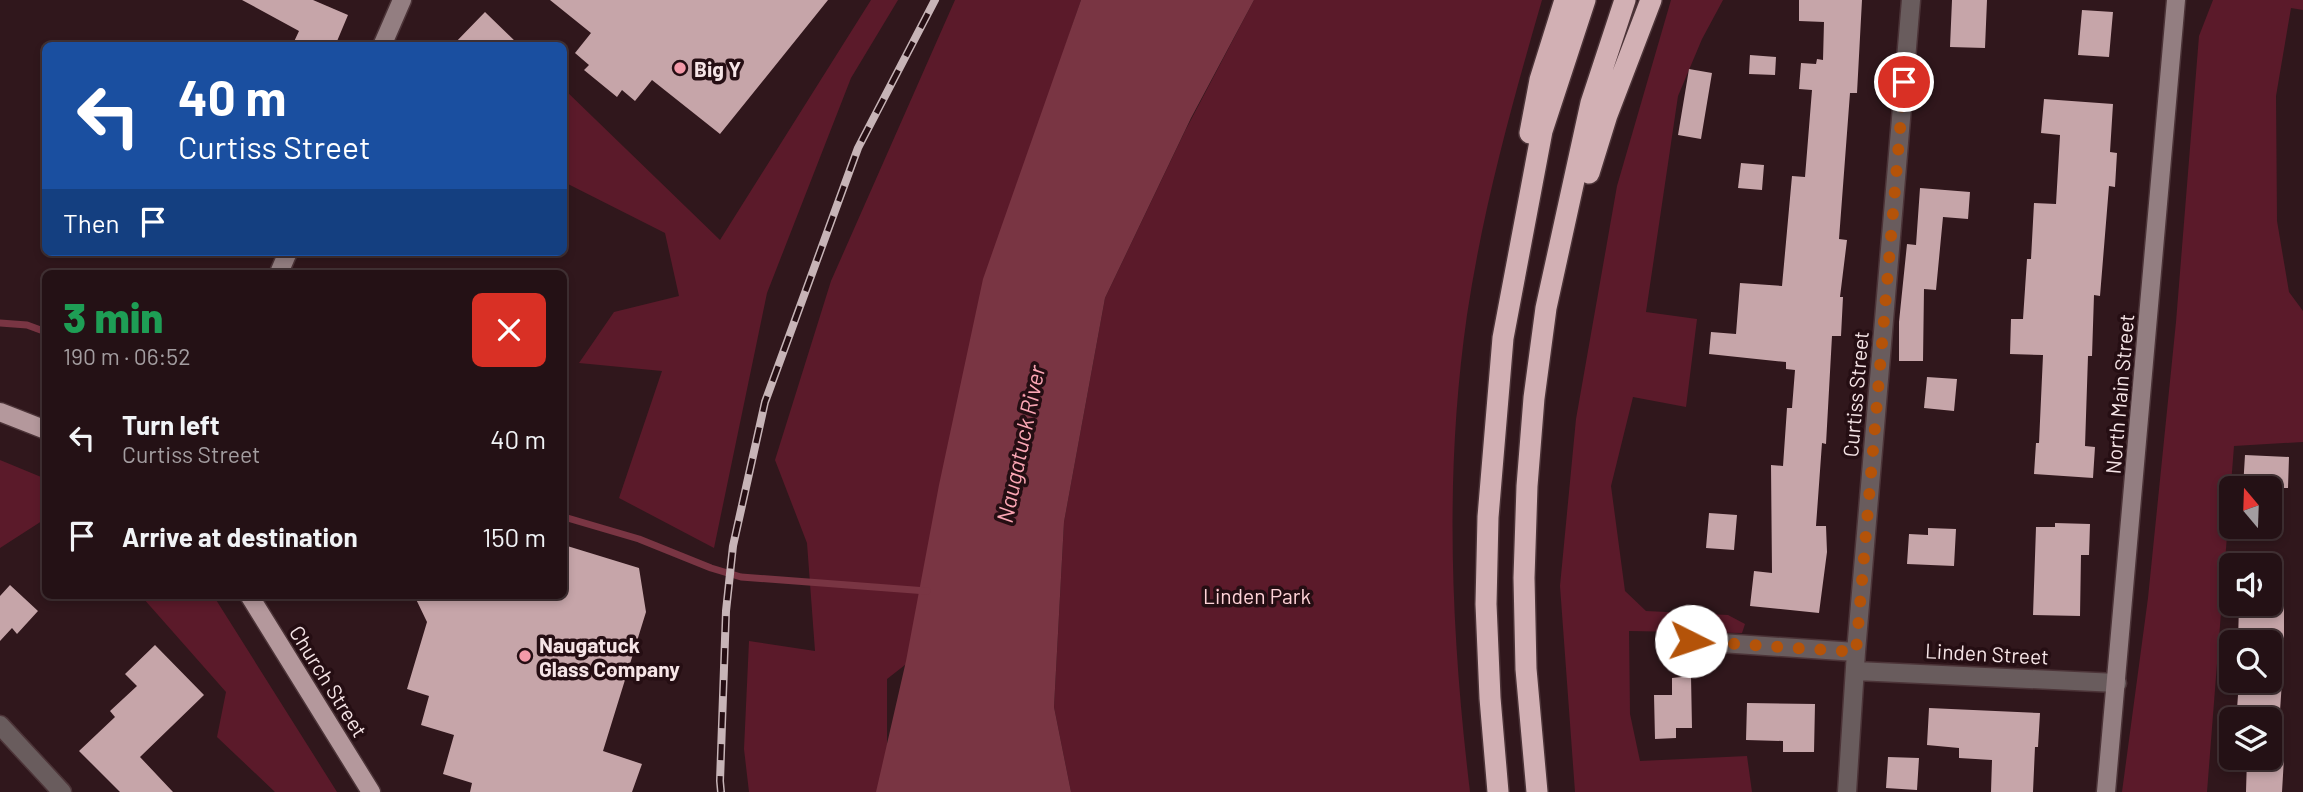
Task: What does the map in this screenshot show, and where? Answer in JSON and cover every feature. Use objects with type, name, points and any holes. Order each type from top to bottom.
[{"type":"highway","points":[[1498,792],[1486,604],[1488,517],[1503,338],[1524,166],[1540,80],[1564,0]]},
{"type":"highway","points":[[1503,338],[1542,131],[1585,0]]},
{"type":"highway","points":[[1537,792],[1526,669],[1524,578],[1534,398],[1546,308],[1591,103],[1625,0]]},
{"type":"highway","points":[[1546,308],[1607,115],[1651,0]]},
{"type":"main road","points":[[384,42],[402,0]]},
{"type":"main road","name":"North Main Street","points":[[2106,792],[2176,0]]},
{"type":"main road","points":[[0,412],[42,428]]},
{"type":"main road","name":"Church Street","points":[[250,599],[371,792]]},
{"type":"street","name":"Curtiss Street","points":[[1847,792],[1856,652],[1911,0]]},
{"type":"street","points":[[1691,641],[1856,652]]},
{"type":"street","name":"Linden Street","points":[[1856,670],[2117,683]]},
{"type":"street","points":[[0,725],[62,792]]},
{"type":"green space","points":[[871,0],[898,0],[851,78],[767,293],[714,548],[619,498],[662,371],[579,363],[614,312],[679,296],[665,233],[567,184],[567,92],[720,240]]},
{"type":"green space","points":[[955,0],[1081,0],[1063,53],[937,640],[887,679],[887,792],[749,792],[744,749],[749,641],[815,651],[807,543],[775,460],[831,281]]},
{"type":"green space","name":"Linden Park","points":[[1254,0],[1542,0],[1490,196],[1467,315],[1460,375],[1455,434],[1453,553],[1458,673],[1470,792],[1071,792],[1054,707],[1064,522],[1105,298],[1185,131]]},
{"type":"green space","points":[[1671,0],[1723,0],[1702,39],[1678,96],[1646,312],[1697,319],[1686,407],[1633,397],[1611,486],[1625,591],[1646,611],[1728,615],[1745,624],[1742,633],[1629,631],[1630,714],[1640,761],[1747,756],[1752,792],[1575,792],[1560,586],[1576,419],[1617,186]]},
{"type":"green space","points":[[2213,0],[2303,0],[2303,10],[2291,8],[2276,96],[2277,221],[2289,292],[2303,311],[2303,442],[2234,446],[2232,476],[2219,476],[2219,539],[2227,539],[2226,553],[2219,553],[2221,616],[2207,792],[2122,792],[2148,598],[2176,322],[2199,36]]},
{"type":"green space","points":[[0,460],[42,477],[42,521],[0,548]]},
{"type":"green space","points":[[144,599],[216,599],[337,792],[275,792],[217,737],[226,692]]},
{"type":"water","name":"Naugatuck River","points":[[1081,0],[1254,0],[1191,118],[1105,298],[1064,522],[1054,707],[1071,792],[876,792],[906,661],[939,485],[983,279]]},
{"type":"building","points":[[242,0],[313,0],[348,15],[337,42],[294,42],[299,31]]},
{"type":"building","name":"Big Y","points":[[550,0],[828,0],[720,134],[652,80],[635,101],[622,90],[617,97],[584,70],[589,65],[575,53],[591,33]]},
{"type":"building","points":[[1799,0],[1862,0],[1857,93],[1850,93],[1839,239],[1847,240],[1840,297],[1843,297],[1841,336],[1832,336],[1826,444],[1822,443],[1816,526],[1826,526],[1827,552],[1819,613],[1750,606],[1754,571],[1772,573],[1771,465],[1783,466],[1787,408],[1792,408],[1795,370],[1786,369],[1786,362],[1709,354],[1711,332],[1736,334],[1740,283],[1782,286],[1792,176],[1805,177],[1812,90],[1799,89],[1801,63],[1816,64],[1817,59],[1823,60],[1824,22],[1799,21]]},
{"type":"building","points":[[1952,0],[1987,0],[1985,48],[1950,47]]},
{"type":"building","points":[[2082,10],[2113,12],[2109,57],[2078,55]]},
{"type":"building","points":[[485,12],[516,42],[456,42]]},
{"type":"building","points":[[1750,55],[1776,57],[1775,75],[1749,74]]},
{"type":"building","points":[[1689,69],[1712,73],[1701,139],[1678,135]]},
{"type":"building","points":[[2044,99],[2113,104],[2110,152],[2117,153],[2115,187],[2109,186],[2100,296],[2094,295],[2092,356],[2088,356],[2085,446],[2095,447],[2093,478],[2034,474],[2036,443],[2039,443],[2043,355],[2010,354],[2011,319],[2023,319],[2027,259],[2031,259],[2034,203],[2056,204],[2060,135],[2041,133]]},
{"type":"building","points":[[1741,163],[1764,165],[1762,190],[1738,188]]},
{"type":"building","points":[[1920,188],[1970,192],[1968,219],[1943,217],[1936,290],[1924,289],[1923,361],[1899,361],[1899,322],[1907,244],[1916,245]]},
{"type":"building","points":[[1927,377],[1957,379],[1954,411],[1924,408]]},
{"type":"building","points":[[2245,455],[2289,457],[2288,488],[2282,488],[2282,476],[2244,476]]},
{"type":"building","points":[[1709,513],[1737,515],[1734,550],[1706,548]]},
{"type":"building","points":[[2055,523],[2090,524],[2089,555],[2081,555],[2080,616],[2033,615],[2036,527],[2055,527]]},
{"type":"building","points":[[1928,528],[1956,529],[1954,566],[1907,564],[1909,534],[1928,535]]},
{"type":"building","name":"Naugatuck Glass Company","points":[[567,546],[639,568],[646,612],[603,751],[642,764],[632,792],[470,792],[472,783],[443,774],[454,735],[421,725],[429,696],[407,689],[427,622],[416,599],[567,599]]},
{"type":"building","points":[[10,585],[38,611],[17,634],[12,628],[0,641],[0,596]]},
{"type":"building","points":[[2284,604],[2284,642],[2282,630],[2238,630],[2239,616],[2282,616]]},
{"type":"building","points":[[155,645],[204,695],[140,757],[173,792],[120,792],[79,751],[115,717],[110,711],[137,686],[125,674]]},
{"type":"building","points":[[1691,676],[1692,728],[1676,728],[1676,738],[1655,739],[1654,695],[1672,695],[1672,678]]},
{"type":"building","points":[[2238,693],[2281,693],[2280,707],[2237,707]]},
{"type":"building","points":[[1747,703],[1815,704],[1814,752],[1783,752],[1783,741],[1746,740]]},
{"type":"building","points":[[1929,708],[2040,713],[2033,792],[1991,792],[1992,760],[1959,758],[1959,748],[1927,745]]},
{"type":"building","points":[[1888,757],[1919,758],[1917,790],[1886,788]]},
{"type":"building","points":[[2284,758],[2282,792],[2246,792],[2247,770],[2282,770]]},
{"type":"waterway","points":[[0,323],[27,325],[42,331]]},
{"type":"waterway","points":[[567,518],[639,539],[741,577],[927,591]]},
{"type":"railway","points":[[721,792],[726,611],[733,546],[765,402],[858,148],[935,0]]},
{"type":"place","name":"Big Y","points":[[680,68]]},
{"type":"place","name":"Naugatuck Glass Company","points":[[525,656]]},
{"type":"route","points":[[1691,641],[1856,652],[1904,82]]}]
